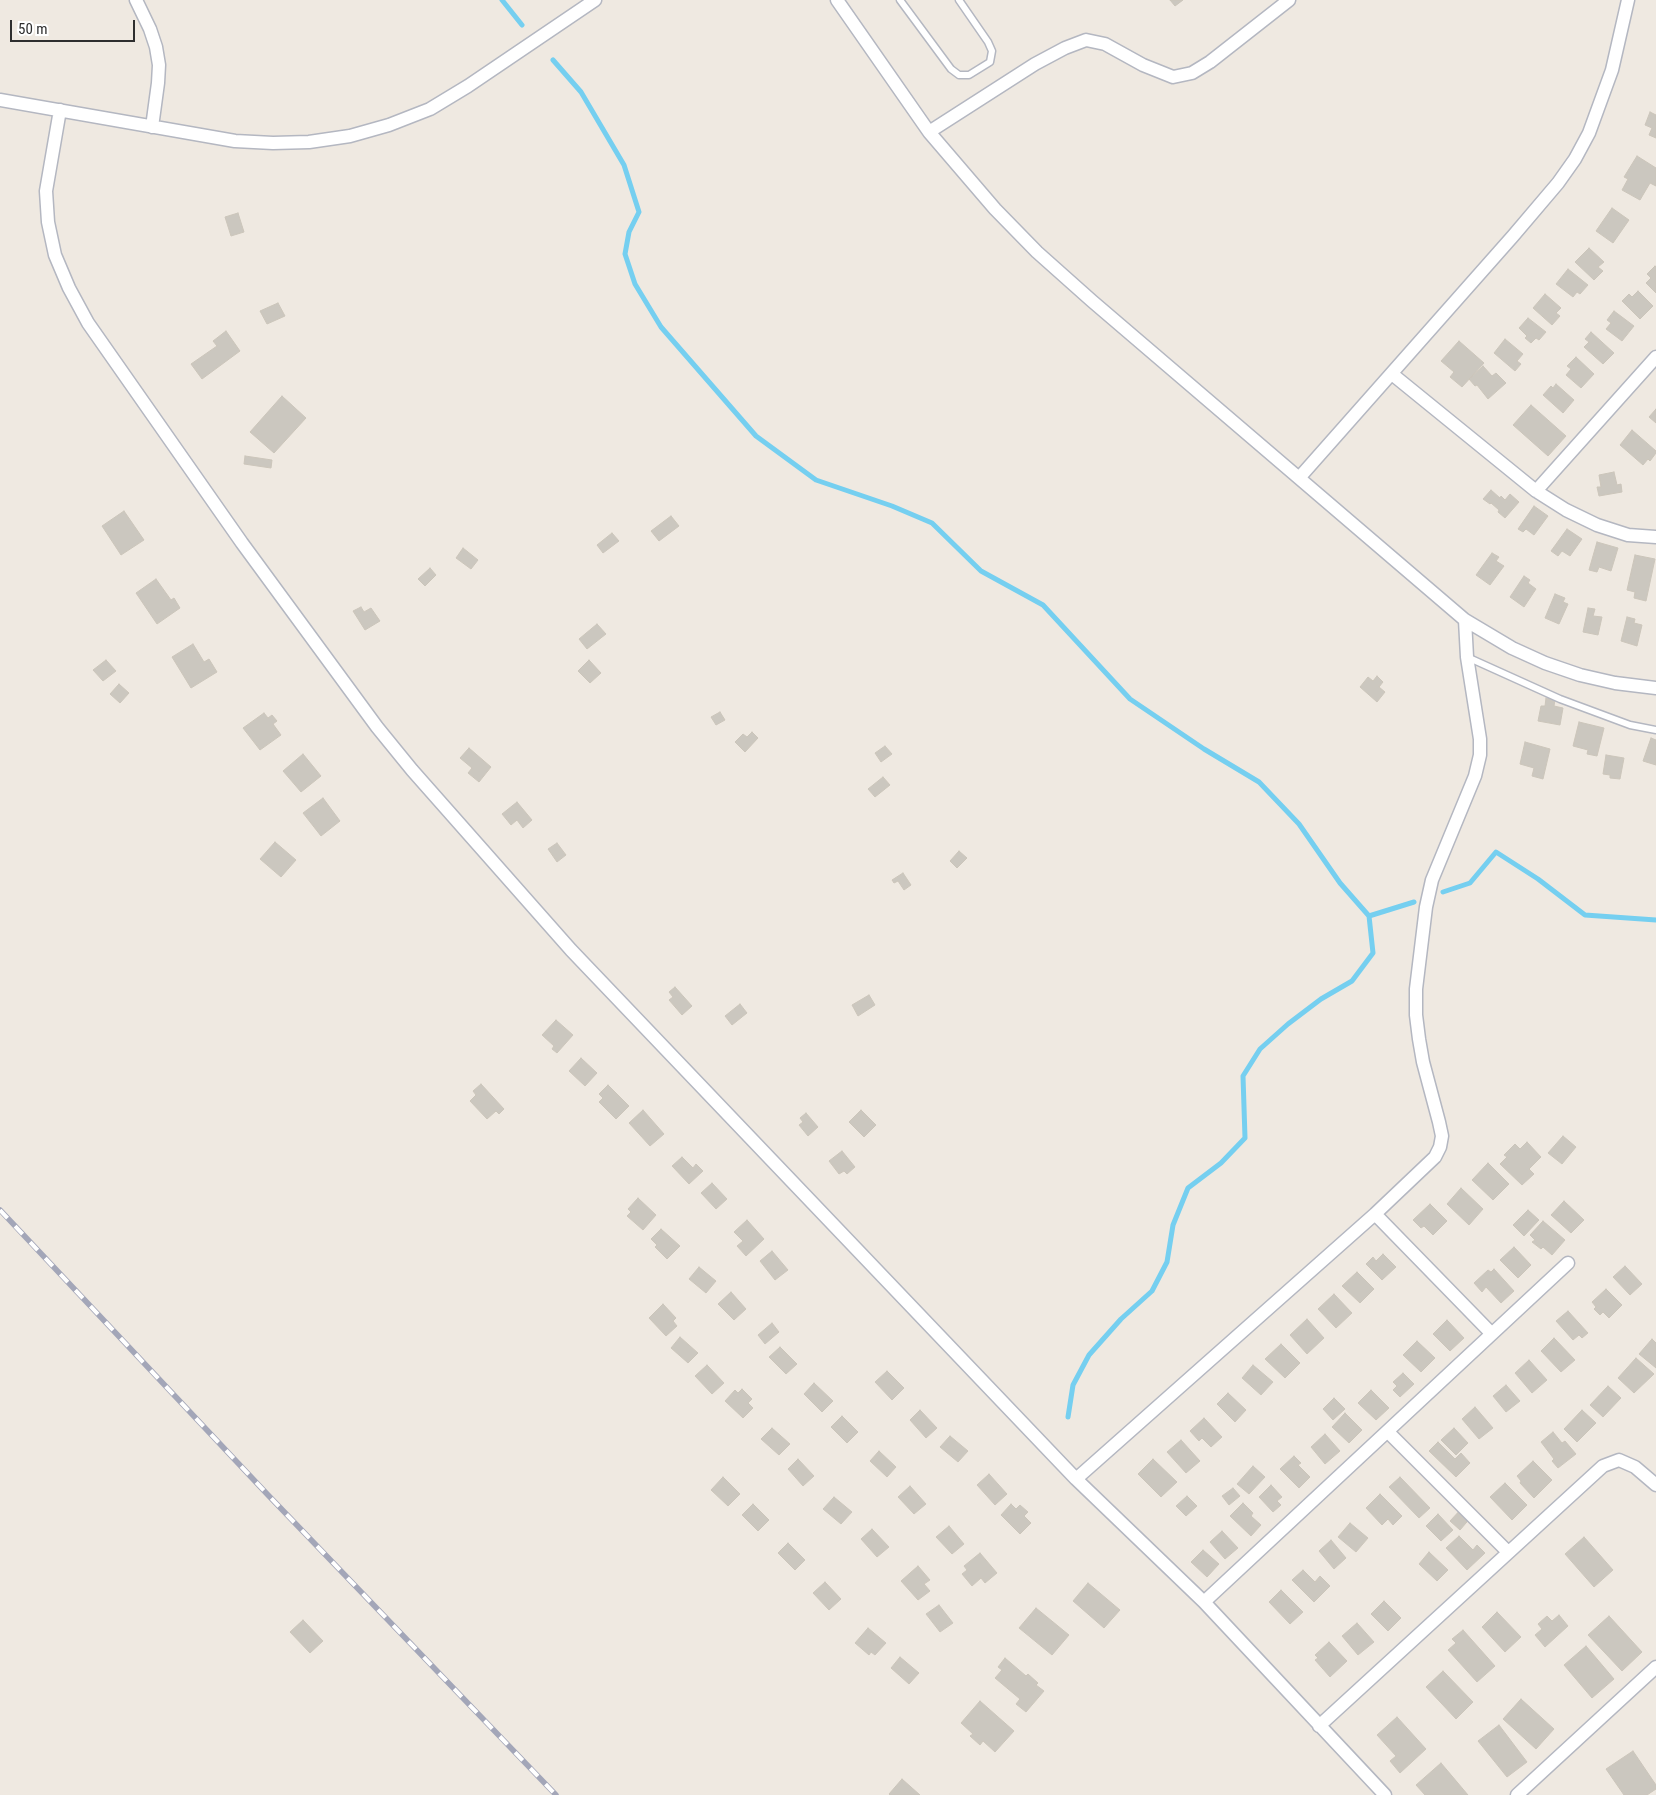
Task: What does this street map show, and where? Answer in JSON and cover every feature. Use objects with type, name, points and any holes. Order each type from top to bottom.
[{"type":"street","points":[[136,0],[150,29],[159,65],[152,126]]},
{"type":"street","points":[[0,100],[235,141],[273,144],[309,142],[350,136],[389,125],[430,109],[468,86],[595,0]]},
{"type":"street","points":[[837,0],[928,132],[995,209],[1037,252],[1465,620],[1512,648],[1554,666],[1606,681],[1656,688]]},
{"type":"street","points":[[928,132],[1035,64],[1065,48],[1086,40],[1104,44],[1143,65],[1173,77],[1192,73],[1210,62],[1288,0]]},
{"type":"street","points":[[1299,478],[1558,183],[1575,159],[1589,133],[1612,70],[1628,0]]},
{"type":"street","points":[[60,110],[46,191],[48,222],[55,255],[69,288],[88,323],[236,535],[377,727],[412,770],[571,950],[1076,1479],[1204,1602],[1385,1795]]},
{"type":"street","points":[[1536,491],[1656,357]]},
{"type":"street","points":[[1392,374],[1536,491],[1566,510],[1597,525],[1628,535],[1656,537]]},
{"type":"street","points":[[1076,1479],[1376,1214],[1435,1157],[1440,1147],[1442,1136],[1418,1038],[1416,989],[1426,907],[1432,880],[1475,776],[1480,755],[1480,739],[1467,657],[1465,620]]},
{"type":"street","points":[[1376,1214],[1492,1334]]},
{"type":"street","points":[[1204,1602],[1568,1263]]},
{"type":"street","points":[[1388,1432],[1508,1552]]},
{"type":"street","points":[[1319,1726],[1603,1466],[1619,1460],[1635,1467],[1656,1485]]},
{"type":"street","points":[[1517,1795],[1656,1667]]},
{"type":"lane","points":[[900,0],[951,69],[959,75],[969,75],[990,62],[992,51],[988,42],[959,0]]},
{"type":"lane","points":[[1467,657],[1560,699],[1630,725],[1656,730]]},
{"type":"building","points":[[1170,0],[1183,0],[1175,6]]},
{"type":"building","points":[[1650,112],[1656,115],[1656,138],[1649,135],[1652,128],[1645,125]]},
{"type":"building","points":[[1637,156],[1656,168],[1656,186],[1650,183],[1640,200],[1622,190],[1628,179],[1624,177]]},
{"type":"building","points":[[1612,208],[1629,220],[1613,243],[1596,231]]},
{"type":"building","points":[[238,213],[244,232],[231,236],[225,217]]},
{"type":"building","points":[[1589,248],[1604,262],[1598,267],[1603,271],[1594,280],[1575,262]]},
{"type":"building","points":[[1655,266],[1656,293],[1646,283],[1651,278],[1647,274]]},
{"type":"building","points":[[1568,269],[1588,285],[1580,294],[1577,292],[1573,297],[1556,284]]},
{"type":"building","points":[[1638,291],[1653,306],[1640,319],[1622,301],[1629,294],[1632,297]]},
{"type":"building","points":[[1545,294],[1561,308],[1556,313],[1560,316],[1552,325],[1533,308]]},
{"type":"building","points":[[278,303],[285,316],[267,324],[260,311]]},
{"type":"building","points":[[1614,311],[1634,326],[1622,341],[1606,329],[1611,323],[1607,320]]},
{"type":"building","points":[[1528,318],[1546,332],[1539,340],[1536,338],[1531,343],[1525,338],[1527,336],[1519,328]]},
{"type":"building","points":[[226,331],[240,351],[202,379],[191,364],[217,346],[213,341]]},
{"type":"building","points":[[1591,332],[1614,353],[1603,364],[1584,347],[1589,342],[1585,339]]},
{"type":"building","points":[[1505,339],[1523,354],[1517,361],[1521,364],[1515,371],[1494,353]]},
{"type":"building","points":[[1459,341],[1484,363],[1462,387],[1450,377],[1454,372],[1441,361]]},
{"type":"building","points":[[1576,357],[1594,374],[1581,388],[1566,375],[1571,369],[1567,366]]},
{"type":"building","points":[[1483,366],[1492,376],[1496,373],[1506,383],[1488,399],[1477,385],[1475,386],[1469,379]]},
{"type":"building","points":[[1556,384],[1574,400],[1563,413],[1543,395],[1551,386],[1553,388]]},
{"type":"building","points":[[282,396],[306,418],[274,453],[250,432]]},
{"type":"building","points":[[1531,405],[1566,436],[1548,456],[1513,425]]},
{"type":"building","points":[[1656,409],[1656,423],[1649,417]]},
{"type":"building","points":[[1632,430],[1656,451],[1650,461],[1648,459],[1643,465],[1620,445]]},
{"type":"building","points":[[245,456],[272,460],[271,468],[244,464]]},
{"type":"building","points":[[1614,472],[1617,485],[1621,484],[1622,492],[1599,496],[1597,487],[1601,487],[1599,475]]},
{"type":"building","points":[[1491,490],[1505,500],[1510,494],[1519,502],[1505,518],[1491,503],[1483,499]]},
{"type":"building","points":[[1534,506],[1548,516],[1534,535],[1526,529],[1523,532],[1518,529]]},
{"type":"building","points":[[124,511],[144,540],[121,555],[102,526]]},
{"type":"building","points":[[671,516],[679,526],[659,541],[651,531]]},
{"type":"building","points":[[1567,529],[1582,539],[1570,556],[1562,551],[1558,556],[1551,551]]},
{"type":"building","points":[[612,533],[619,541],[603,553],[597,545]]},
{"type":"building","points":[[1597,542],[1618,548],[1611,571],[1599,567],[1597,572],[1589,570]]},
{"type":"building","points":[[463,548],[478,560],[471,569],[456,558]]},
{"type":"building","points":[[1492,553],[1499,557],[1496,561],[1504,566],[1490,585],[1476,575]]},
{"type":"building","points":[[1635,555],[1655,559],[1646,601],[1634,598],[1635,592],[1627,590]]},
{"type":"building","points":[[430,568],[436,575],[425,586],[418,579]]},
{"type":"building","points":[[1524,576],[1530,580],[1528,583],[1536,589],[1524,607],[1510,597]]},
{"type":"building","points":[[156,579],[171,600],[174,598],[180,608],[157,624],[136,593]]},
{"type":"building","points":[[1555,594],[1565,598],[1563,602],[1568,604],[1559,624],[1545,618]]},
{"type":"building","points":[[361,607],[364,612],[371,608],[380,621],[365,630],[353,611]]},
{"type":"building","points":[[1588,608],[1595,609],[1593,616],[1602,617],[1598,635],[1583,632]]},
{"type":"building","points":[[1627,617],[1635,619],[1634,623],[1642,625],[1637,646],[1621,641]]},
{"type":"building","points":[[597,624],[606,634],[587,649],[579,639]]},
{"type":"building","points":[[193,644],[204,662],[209,659],[217,672],[191,688],[172,657]]},
{"type":"building","points":[[106,660],[116,671],[103,681],[93,670]]},
{"type":"building","points":[[589,660],[601,673],[590,683],[578,671]]},
{"type":"building","points":[[1377,676],[1383,682],[1379,687],[1385,692],[1377,702],[1360,687],[1368,677],[1373,681]]},
{"type":"building","points":[[119,684],[129,693],[120,703],[110,694]]},
{"type":"building","points":[[1546,698],[1555,700],[1554,706],[1563,708],[1560,725],[1538,721],[1541,706],[1545,706]]},
{"type":"building","points":[[720,712],[725,720],[716,725],[711,717]]},
{"type":"building","points":[[264,713],[268,718],[272,715],[277,721],[273,724],[281,735],[260,750],[243,728]]},
{"type":"building","points":[[1579,722],[1604,728],[1597,756],[1587,754],[1588,750],[1573,746]]},
{"type":"building","points":[[752,732],[758,738],[745,752],[735,742],[743,734],[747,737]]},
{"type":"building","points":[[1651,738],[1656,740],[1656,765],[1643,761]]},
{"type":"building","points":[[1525,742],[1550,749],[1543,779],[1532,776],[1534,768],[1520,764]]},
{"type":"building","points":[[885,746],[892,754],[881,762],[875,753]]},
{"type":"building","points":[[469,748],[491,767],[479,782],[468,773],[472,768],[460,758]]},
{"type":"building","points":[[303,754],[321,776],[301,792],[283,771]]},
{"type":"building","points":[[1606,755],[1624,758],[1620,779],[1610,778],[1610,775],[1603,774]]},
{"type":"building","points":[[883,777],[890,785],[875,797],[868,789]]},
{"type":"building","points":[[323,798],[340,821],[321,836],[303,813]]},
{"type":"building","points":[[517,802],[532,820],[523,828],[517,820],[511,825],[502,814]]},
{"type":"building","points":[[275,842],[296,860],[281,877],[260,859]]},
{"type":"building","points":[[557,843],[566,855],[557,862],[548,849]]},
{"type":"building","points":[[959,851],[967,858],[957,868],[950,861]]},
{"type":"building","points":[[903,873],[911,885],[904,890],[898,881],[894,883],[892,880]]},
{"type":"building","points":[[675,987],[692,1006],[682,1015],[669,1000],[673,997],[669,992]]},
{"type":"building","points":[[869,995],[875,1005],[858,1016],[852,1005]]},
{"type":"building","points":[[740,1004],[747,1013],[732,1025],[725,1016]]},
{"type":"building","points":[[556,1020],[573,1035],[557,1053],[552,1049],[554,1046],[542,1035]]},
{"type":"building","points":[[581,1058],[597,1073],[585,1086],[569,1071]]},
{"type":"building","points":[[481,1084],[504,1109],[499,1114],[496,1111],[487,1119],[470,1101],[476,1095],[473,1091]]},
{"type":"building","points":[[608,1085],[629,1106],[616,1119],[599,1102],[603,1098],[599,1094]]},
{"type":"building","points":[[643,1110],[664,1134],[650,1146],[629,1123]]},
{"type":"building","points":[[861,1110],[876,1125],[864,1137],[849,1122]]},
{"type":"building","points":[[806,1113],[818,1127],[808,1136],[799,1125],[803,1122],[800,1118]]},
{"type":"building","points":[[1563,1136],[1576,1147],[1562,1164],[1548,1153]]},
{"type":"building","points":[[1527,1142],[1541,1157],[1529,1169],[1534,1174],[1522,1185],[1500,1164],[1507,1157],[1504,1155],[1515,1144],[1520,1149]]},
{"type":"building","points":[[842,1151],[855,1167],[847,1174],[844,1171],[839,1174],[829,1161]]},
{"type":"building","points":[[682,1157],[693,1168],[696,1164],[703,1171],[689,1184],[672,1166]]},
{"type":"building","points":[[1488,1163],[1509,1184],[1493,1200],[1472,1180]]},
{"type":"building","points":[[712,1183],[727,1199],[716,1209],[701,1193]]},
{"type":"building","points":[[1461,1188],[1483,1209],[1469,1225],[1447,1204]]},
{"type":"building","points":[[638,1198],[656,1215],[643,1230],[627,1216],[631,1212],[628,1209]]},
{"type":"building","points":[[1564,1201],[1584,1220],[1571,1233],[1551,1215]]},
{"type":"building","points":[[1430,1204],[1447,1221],[1433,1235],[1424,1226],[1421,1228],[1413,1220]]},
{"type":"building","points":[[1528,1210],[1539,1220],[1524,1236],[1513,1225]]},
{"type":"building","points":[[747,1220],[764,1239],[746,1256],[737,1246],[743,1241],[734,1232]]},
{"type":"building","points":[[1543,1221],[1565,1240],[1552,1255],[1543,1247],[1541,1249],[1532,1242],[1535,1240],[1530,1235]]},
{"type":"building","points":[[661,1229],[680,1246],[667,1259],[655,1247],[657,1245],[651,1239]]},
{"type":"building","points":[[1514,1247],[1531,1265],[1518,1278],[1500,1260]]},
{"type":"building","points":[[772,1251],[788,1270],[775,1280],[760,1261]]},
{"type":"building","points":[[1383,1254],[1396,1267],[1382,1280],[1366,1264],[1373,1257],[1376,1261]]},
{"type":"building","points":[[1625,1266],[1642,1284],[1630,1295],[1613,1277]]},
{"type":"building","points":[[699,1267],[716,1281],[706,1293],[689,1279]]},
{"type":"building","points":[[1494,1269],[1514,1291],[1501,1303],[1486,1287],[1482,1292],[1474,1283],[1488,1270],[1491,1272]]},
{"type":"building","points":[[1357,1272],[1374,1289],[1360,1303],[1342,1286]]},
{"type":"building","points":[[1606,1289],[1622,1305],[1609,1318],[1603,1312],[1600,1315],[1594,1309],[1596,1307],[1592,1302]]},
{"type":"building","points":[[731,1292],[746,1309],[734,1320],[718,1304]]},
{"type":"building","points":[[1334,1294],[1352,1313],[1336,1328],[1318,1309]]},
{"type":"building","points":[[663,1304],[676,1318],[673,1321],[677,1326],[666,1336],[649,1318]]},
{"type":"building","points":[[1568,1311],[1588,1333],[1582,1338],[1579,1335],[1573,1340],[1556,1321]]},
{"type":"building","points":[[1307,1319],[1324,1338],[1307,1354],[1290,1335]]},
{"type":"building","points":[[1447,1320],[1464,1338],[1450,1351],[1433,1334]]},
{"type":"building","points":[[772,1323],[779,1332],[765,1344],[758,1335]]},
{"type":"building","points":[[680,1337],[698,1353],[688,1363],[671,1348]]},
{"type":"building","points":[[1554,1338],[1575,1360],[1561,1372],[1541,1351]]},
{"type":"building","points":[[1652,1339],[1656,1343],[1656,1368],[1639,1354]]},
{"type":"building","points":[[1417,1341],[1435,1358],[1421,1372],[1403,1355]]},
{"type":"building","points":[[1281,1344],[1300,1363],[1285,1378],[1265,1359]]},
{"type":"building","points":[[780,1347],[797,1364],[786,1374],[769,1357]]},
{"type":"building","points":[[1636,1358],[1654,1374],[1634,1393],[1618,1378]]},
{"type":"building","points":[[1529,1360],[1547,1380],[1532,1393],[1515,1373]]},
{"type":"building","points":[[707,1365],[724,1383],[712,1394],[695,1376]]},
{"type":"building","points":[[1253,1365],[1273,1382],[1261,1395],[1242,1378]]},
{"type":"building","points":[[887,1371],[904,1388],[892,1400],[875,1382]]},
{"type":"building","points":[[1403,1373],[1414,1384],[1400,1397],[1393,1390],[1397,1386],[1393,1382]]},
{"type":"building","points":[[814,1383],[833,1401],[822,1412],[804,1394]]},
{"type":"building","points":[[1506,1385],[1520,1401],[1506,1412],[1493,1396]]},
{"type":"building","points":[[1608,1386],[1621,1398],[1603,1417],[1590,1405]]},
{"type":"building","points":[[742,1389],[752,1399],[748,1403],[753,1408],[743,1418],[725,1401],[735,1390],[738,1393]]},
{"type":"building","points":[[1371,1390],[1389,1408],[1376,1420],[1358,1403]]},
{"type":"building","points":[[1228,1393],[1246,1410],[1235,1422],[1217,1404]]},
{"type":"building","points":[[1334,1398],[1345,1409],[1333,1420],[1323,1409]]},
{"type":"building","points":[[1475,1407],[1493,1428],[1479,1439],[1462,1419]]},
{"type":"building","points":[[920,1410],[937,1428],[926,1438],[910,1420]]},
{"type":"building","points":[[1582,1410],[1596,1423],[1577,1442],[1564,1429]]},
{"type":"building","points":[[1345,1413],[1362,1430],[1349,1443],[1332,1427]]},
{"type":"building","points":[[842,1416],[858,1432],[847,1443],[831,1427]]},
{"type":"building","points":[[1204,1418],[1222,1437],[1211,1447],[1202,1438],[1199,1441],[1190,1431]]},
{"type":"building","points":[[772,1428],[790,1444],[779,1455],[761,1439]]},
{"type":"building","points":[[1454,1428],[1468,1443],[1456,1455],[1441,1440]]},
{"type":"building","points":[[1553,1432],[1562,1443],[1565,1441],[1576,1454],[1558,1468],[1552,1461],[1554,1459],[1541,1442]]},
{"type":"building","points":[[1325,1434],[1340,1451],[1325,1464],[1311,1447]]},
{"type":"building","points":[[950,1436],[968,1451],[958,1462],[940,1447]]},
{"type":"building","points":[[1181,1440],[1200,1461],[1186,1473],[1167,1452]]},
{"type":"building","points":[[1438,1442],[1455,1459],[1461,1453],[1470,1463],[1456,1477],[1429,1451]]},
{"type":"building","points":[[879,1451],[896,1467],[887,1477],[870,1461]]},
{"type":"building","points":[[1294,1456],[1301,1463],[1298,1465],[1310,1477],[1299,1488],[1280,1469]]},
{"type":"building","points":[[798,1459],[814,1476],[803,1486],[788,1469]]},
{"type":"building","points":[[1153,1459],[1177,1482],[1161,1497],[1138,1474]]},
{"type":"building","points":[[1533,1461],[1552,1480],[1534,1498],[1520,1483],[1521,1481],[1517,1476]]},
{"type":"building","points":[[1253,1466],[1265,1477],[1249,1494],[1237,1484]]},
{"type":"building","points":[[989,1474],[1007,1494],[995,1505],[977,1485]]},
{"type":"building","points":[[723,1477],[740,1494],[728,1506],[711,1490]]},
{"type":"building","points":[[1400,1477],[1430,1508],[1419,1518],[1389,1487]]},
{"type":"building","points":[[1505,1483],[1527,1505],[1512,1520],[1490,1497]]},
{"type":"building","points":[[1271,1485],[1282,1497],[1277,1501],[1281,1505],[1273,1512],[1259,1497]]},
{"type":"building","points":[[910,1486],[926,1504],[914,1514],[898,1497]]},
{"type":"building","points":[[1233,1488],[1240,1496],[1229,1505],[1222,1496]]},
{"type":"building","points":[[1380,1494],[1402,1516],[1393,1525],[1388,1519],[1382,1525],[1366,1508]]},
{"type":"building","points":[[1187,1496],[1197,1506],[1186,1516],[1176,1506]]},
{"type":"building","points":[[834,1497],[852,1512],[841,1524],[823,1509]]},
{"type":"building","points":[[1243,1503],[1253,1513],[1251,1516],[1261,1525],[1251,1536],[1230,1516]]},
{"type":"building","points":[[753,1504],[769,1520],[758,1531],[742,1515]]},
{"type":"building","points":[[1011,1504],[1016,1509],[1020,1505],[1028,1512],[1024,1516],[1031,1523],[1020,1534],[1001,1515]]},
{"type":"building","points":[[1463,1507],[1472,1516],[1460,1530],[1450,1521]]},
{"type":"building","points":[[1438,1514],[1453,1530],[1441,1541],[1426,1526]]},
{"type":"building","points":[[1350,1523],[1368,1538],[1356,1552],[1338,1537]]},
{"type":"building","points":[[949,1526],[964,1544],[952,1554],[936,1537]]},
{"type":"building","points":[[872,1529],[889,1547],[877,1557],[861,1539]]},
{"type":"building","points":[[1222,1531],[1238,1548],[1225,1559],[1210,1542]]},
{"type":"building","points":[[1459,1536],[1473,1550],[1477,1545],[1485,1553],[1467,1570],[1446,1548]]},
{"type":"building","points":[[1584,1537],[1613,1570],[1594,1587],[1565,1554]]},
{"type":"building","points":[[1331,1540],[1346,1558],[1334,1569],[1319,1551]]},
{"type":"building","points":[[788,1543],[805,1560],[795,1570],[778,1553]]},
{"type":"building","points":[[1203,1550],[1219,1564],[1207,1577],[1191,1562]]},
{"type":"building","points":[[1429,1552],[1448,1570],[1437,1581],[1419,1564]]},
{"type":"building","points":[[980,1553],[997,1573],[985,1583],[981,1578],[972,1586],[962,1574],[967,1570],[964,1566]]},
{"type":"building","points":[[918,1566],[930,1580],[924,1584],[930,1591],[918,1600],[901,1581]]},
{"type":"building","points":[[1303,1570],[1315,1582],[1320,1576],[1330,1586],[1314,1602],[1292,1580]]},
{"type":"building","points":[[825,1582],[841,1599],[829,1610],[813,1593]]},
{"type":"building","points":[[1088,1583],[1120,1610],[1104,1628],[1073,1601]]},
{"type":"building","points":[[1281,1590],[1303,1612],[1290,1624],[1269,1602]]},
{"type":"building","points":[[1384,1601],[1401,1618],[1388,1631],[1371,1614]]},
{"type":"building","points":[[939,1605],[953,1623],[940,1632],[926,1614]]},
{"type":"building","points":[[1036,1608],[1069,1635],[1052,1655],[1019,1628]]},
{"type":"building","points":[[1497,1612],[1521,1637],[1505,1652],[1482,1627]]},
{"type":"building","points":[[1559,1615],[1568,1626],[1545,1647],[1535,1635],[1542,1629],[1538,1624],[1547,1616],[1552,1621]]},
{"type":"building","points":[[1609,1616],[1642,1652],[1622,1671],[1588,1635]]},
{"type":"building","points":[[303,1620],[323,1641],[310,1653],[290,1632]]},
{"type":"building","points":[[1357,1623],[1374,1642],[1358,1655],[1342,1636]]},
{"type":"building","points":[[868,1628],[886,1643],[875,1655],[871,1652],[869,1655],[855,1643]]},
{"type":"building","points":[[1463,1630],[1495,1666],[1477,1682],[1448,1650],[1456,1643],[1452,1639]]},
{"type":"building","points":[[1329,1642],[1347,1661],[1330,1677],[1315,1660],[1318,1658],[1315,1655]]},
{"type":"building","points":[[1586,1646],[1614,1679],[1592,1698],[1564,1665]]},
{"type":"building","points":[[900,1657],[919,1673],[909,1684],[891,1668]]},
{"type":"building","points":[[1005,1658],[1026,1676],[1028,1674],[1038,1683],[1036,1685],[1044,1691],[1026,1712],[1016,1704],[1020,1699],[995,1678],[1002,1670],[998,1667]]},
{"type":"building","points":[[1443,1671],[1473,1702],[1456,1719],[1426,1687]]},
{"type":"building","points":[[1521,1699],[1554,1729],[1536,1749],[1503,1719]]},
{"type":"building","points":[[980,1701],[1014,1731],[995,1752],[983,1741],[980,1745],[970,1736],[973,1734],[961,1723]]},
{"type":"building","points":[[1397,1717],[1426,1749],[1400,1773],[1390,1761],[1396,1756],[1377,1735]]},
{"type":"building","points":[[1499,1725],[1527,1762],[1507,1777],[1478,1741]]},
{"type":"building","points":[[1633,1751],[1656,1785],[1656,1789],[1647,1795],[1624,1795],[1606,1769]]},
{"type":"building","points":[[1441,1763],[1468,1795],[1425,1795],[1416,1785]]},
{"type":"building","points":[[902,1779],[920,1795],[890,1795]]},
{"type":"waterway","points":[[502,0],[522,25]]},
{"type":"waterway","points":[[553,60],[581,92],[624,165],[639,212],[629,232],[625,254],[635,284],[661,327],[756,436],[816,480],[892,506],[932,523],[981,571],[1043,605],[1130,699],[1204,749],[1259,782],[1299,824],[1340,883],[1369,916],[1414,902]]},
{"type":"waterway","points":[[1443,892],[1470,883],[1496,852],[1538,879],[1585,915],[1656,920]]},
{"type":"waterway","points":[[1068,1417],[1073,1385],[1089,1355],[1121,1319],[1152,1291],[1167,1262],[1173,1225],[1188,1188],[1221,1163],[1245,1138],[1243,1076],[1260,1049],[1288,1024],[1321,999],[1352,981],[1373,953],[1369,916]]},
{"type":"railway","points":[[0,1210],[268,1495],[556,1795]]}]
